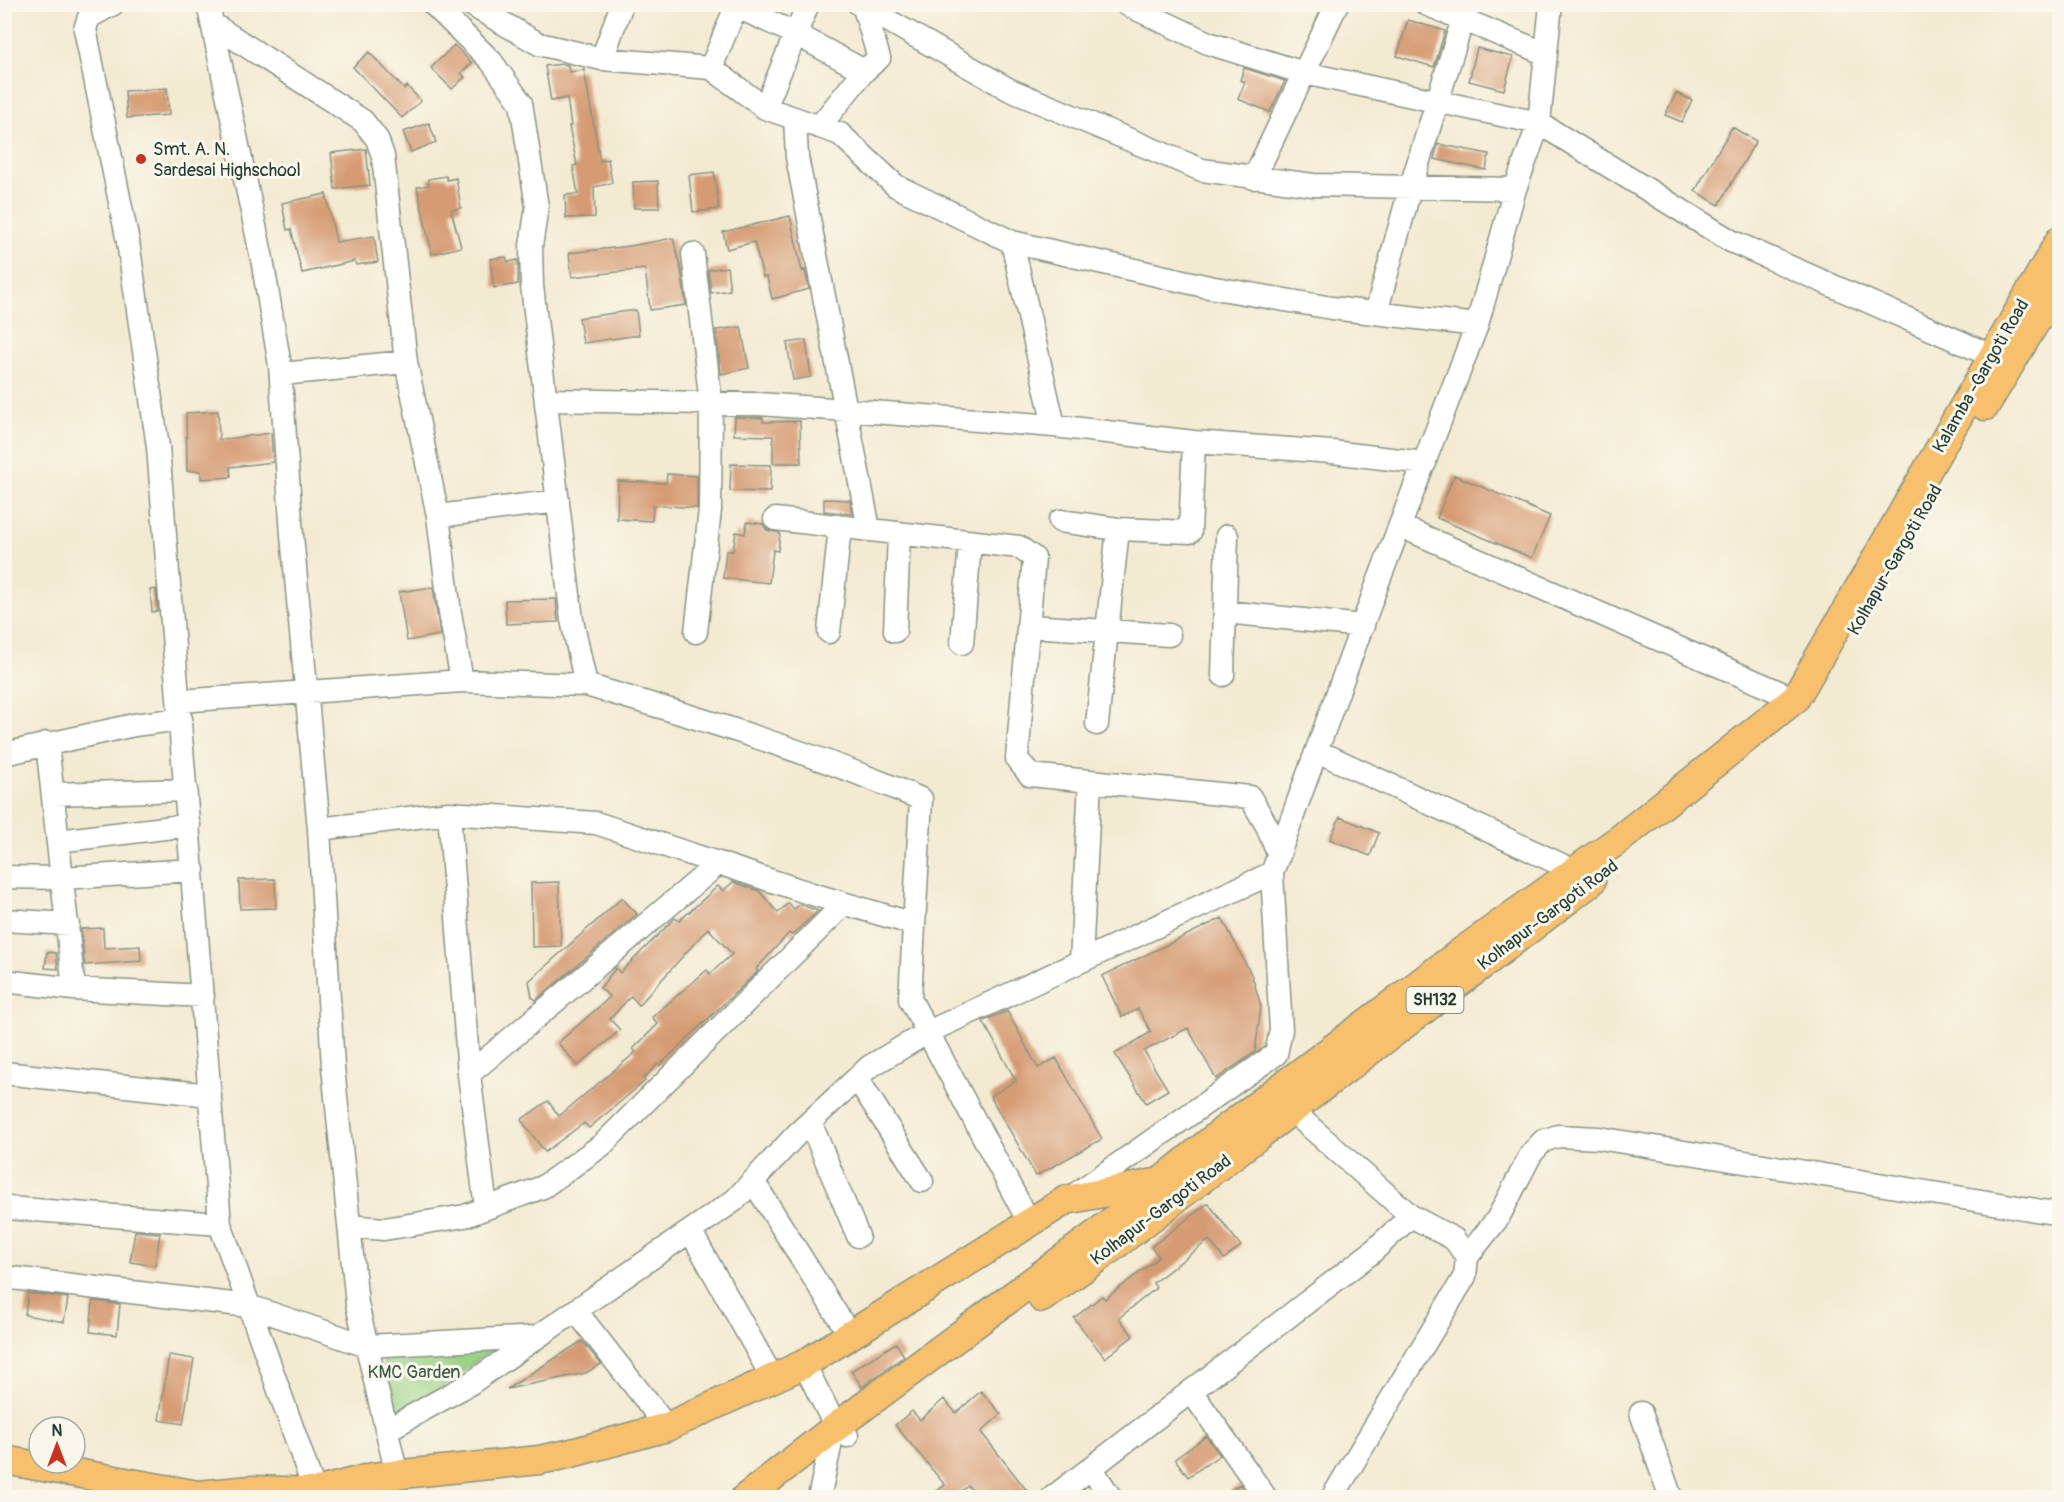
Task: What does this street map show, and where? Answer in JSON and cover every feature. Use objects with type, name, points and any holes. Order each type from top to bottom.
[{"type":"main road","name":"Kalamba -Gargoti Road","points":[[1795,699],[2059,241]]},
{"type":"main road","name":"Kolhapur-Gargoti Road","points":[[769,1497],[838,1436],[1106,1252],[1287,1098],[1742,768],[1773,741],[1810,702],[2060,281]]},
{"type":"main road","points":[[745,1497],[838,1436],[1160,1182],[1287,1098],[1464,950],[1621,838],[1795,699]]},
{"type":"main road","points":[[4,1460],[198,1495],[251,1490],[315,1492],[539,1460],[667,1427],[804,1364],[851,1337],[1066,1200],[1160,1182]]},
{"type":"street","points":[[113,4],[89,17],[84,29],[128,242],[158,447],[220,1224],[315,1492]]},
{"type":"street","points":[[433,4],[491,61],[521,103],[537,207],[531,246],[532,286],[548,400],[572,620],[586,685]]},
{"type":"street","points":[[470,4],[539,44],[602,59],[711,68],[765,108],[840,135],[896,186],[1012,242],[1209,287],[1376,313],[1477,325]]},
{"type":"street","points":[[602,59],[622,4]]},
{"type":"street","points":[[765,108],[808,4]]},
{"type":"street","points":[[1126,4],[1208,43],[1304,74],[1539,123],[1731,241],[1992,356]]},
{"type":"street","points":[[1254,178],[1336,4]]},
{"type":"street","points":[[1426,4],[1462,22],[1546,54]]},
{"type":"street","points":[[387,1430],[471,1383],[735,1200],[810,1122],[869,1067],[928,1032],[1081,961],[1276,864],[1477,325],[1515,189],[1539,123],[1551,4]]},
{"type":"street","points":[[711,68],[735,5],[796,34],[864,71]]},
{"type":"street","points":[[819,127],[864,71],[879,58],[863,6]]},
{"type":"street","points":[[863,6],[1010,90],[1202,170],[1313,185],[1410,189],[1515,189]]},
{"type":"street","points":[[211,15],[363,121],[377,139],[383,156],[406,362],[438,516],[450,613],[462,681]]},
{"type":"street","points":[[211,15],[262,259],[281,374],[292,535],[309,692],[333,1066],[349,1226],[357,1304],[387,1430],[381,1483]]},
{"type":"street","points":[[1376,313],[1410,189],[1462,22]]},
{"type":"street","points":[[795,119],[797,157],[869,529]]},
{"type":"street","points":[[1012,242],[1054,426]]},
{"type":"street","points":[[693,254],[711,403],[710,510],[696,632]]},
{"type":"street","points":[[281,374],[406,362]]},
{"type":"street","points":[[548,400],[711,403],[847,410],[1054,426],[1194,442],[1332,452],[1425,463]]},
{"type":"street","points":[[1060,521],[1118,530],[1190,532],[1194,442]]},
{"type":"street","points":[[438,516],[558,501]]},
{"type":"street","points":[[775,519],[1019,548],[1034,558],[1017,759],[1029,775],[1250,797],[1268,825],[1276,864],[1281,1029],[1276,1054],[1287,1098],[1411,1216],[1454,1239],[1467,1257]]},
{"type":"street","points":[[1401,526],[1795,699]]},
{"type":"street","points":[[829,632],[840,527]]},
{"type":"street","points":[[1097,724],[1118,530]]},
{"type":"street","points":[[895,631],[899,535]]},
{"type":"street","points":[[1222,675],[1227,536]]},
{"type":"street","points":[[962,643],[970,543]]},
{"type":"street","points":[[1225,612],[1363,626]]},
{"type":"street","points":[[1030,626],[1169,635]]},
{"type":"street","points":[[4,754],[134,724],[180,710],[309,692],[462,681],[586,685],[697,717],[850,768],[921,799],[910,999],[1029,1222]]},
{"type":"street","points":[[47,743],[74,989]]},
{"type":"street","points":[[1317,751],[1575,871]]},
{"type":"street","points":[[1081,961],[1090,781]]},
{"type":"street","points":[[53,794],[186,790]]},
{"type":"street","points":[[319,829],[449,813],[596,823],[844,904],[914,924]]},
{"type":"street","points":[[449,813],[470,1074],[486,1208]]},
{"type":"street","points":[[58,841],[189,825]]},
{"type":"street","points":[[470,1074],[718,862]]},
{"type":"street","points":[[4,877],[61,878],[193,870]]},
{"type":"street","points":[[349,1226],[384,1229],[465,1216],[543,1187],[602,1145],[844,904]]},
{"type":"street","points":[[4,920],[68,924]]},
{"type":"street","points":[[4,981],[74,989],[202,996]]},
{"type":"street","points":[[1066,1200],[1276,1054]]},
{"type":"street","points":[[4,1073],[210,1095]]},
{"type":"street","points":[[857,1078],[922,1181]]},
{"type":"street","points":[[810,1122],[858,1236]]},
{"type":"street","points":[[1332,1497],[1466,1276],[1467,1257],[1498,1218],[1531,1154],[1543,1141],[1557,1136],[1599,1138],[2060,1214]]},
{"type":"street","points":[[753,1181],[851,1337]]},
{"type":"street","points":[[8,1208],[220,1224]]},
{"type":"street","points":[[1052,1497],[1371,1253],[1411,1216]]},
{"type":"street","points":[[691,1232],[773,1379]]},
{"type":"street","points":[[4,1277],[249,1306],[367,1346],[539,1337]]},
{"type":"street","points":[[576,1311],[667,1427]]},
{"type":"street","points":[[804,1364],[838,1436],[821,1487],[838,1497]]},
{"type":"street","points":[[1191,1391],[1266,1497]]},
{"type":"street","points":[[1641,1413],[1671,1497]]},
{"type":"street","points":[[1091,1468],[1111,1497]]},
{"type":"green space","name":"KMC Garden","points":[[505,1339],[387,1430],[383,1345]]},
{"type":"building","points":[[1408,20],[1445,31],[1434,67],[1397,56]]},
{"type":"building","points":[[454,45],[472,63],[461,73],[465,77],[452,89],[431,68]]},
{"type":"building","points":[[1477,48],[1513,57],[1504,90],[1469,81]]},
{"type":"building","points":[[369,52],[404,89],[407,86],[421,101],[402,118],[353,67]]},
{"type":"building","points":[[568,65],[569,72],[584,70],[600,161],[608,159],[612,183],[594,187],[595,217],[566,218],[565,195],[578,194],[573,166],[577,165],[569,126],[571,126],[567,98],[551,101],[545,66]]},
{"type":"building","points":[[1244,68],[1285,81],[1270,112],[1238,99],[1245,82],[1240,80]]},
{"type":"building","points":[[167,88],[169,115],[127,118],[125,91]]},
{"type":"building","points":[[1676,93],[1692,100],[1682,122],[1665,115]]},
{"type":"building","points":[[429,123],[436,142],[411,152],[403,132]]},
{"type":"building","points":[[1732,127],[1756,141],[1719,205],[1695,191]]},
{"type":"building","points":[[1438,144],[1489,154],[1486,170],[1434,159]]},
{"type":"building","points":[[366,149],[370,185],[335,189],[331,153]]},
{"type":"building","points":[[714,172],[719,209],[693,212],[689,175]]},
{"type":"building","points":[[446,176],[447,180],[456,178],[461,208],[451,210],[461,247],[432,254],[417,187],[429,185],[428,179]]},
{"type":"building","points":[[658,181],[659,208],[634,208],[633,182]]},
{"type":"building","points":[[326,194],[336,242],[374,236],[378,262],[356,265],[355,261],[302,273],[291,229],[287,230],[282,203]]},
{"type":"building","points":[[790,216],[802,271],[805,270],[809,289],[772,299],[767,277],[763,277],[754,242],[727,249],[723,232]]},
{"type":"building","points":[[673,238],[686,305],[650,310],[645,269],[572,277],[569,253]]},
{"type":"building","points":[[506,257],[508,262],[518,260],[518,284],[494,288],[490,259]]},
{"type":"building","points":[[727,267],[730,290],[711,293],[708,270]]},
{"type":"building","points":[[636,310],[639,335],[583,343],[579,318]]},
{"type":"building","points":[[741,327],[749,368],[721,374],[716,330]]},
{"type":"building","points":[[806,340],[811,377],[793,380],[787,343]]},
{"type":"building","points":[[218,411],[219,440],[271,433],[273,462],[230,467],[231,477],[201,479],[201,471],[187,471],[186,413]]},
{"type":"building","points":[[735,417],[763,418],[763,422],[800,421],[801,463],[773,463],[773,436],[734,435]]},
{"type":"building","points":[[731,464],[771,465],[770,492],[730,491]]},
{"type":"building","points":[[667,474],[697,476],[697,508],[653,505],[652,521],[617,519],[618,481],[666,483]]},
{"type":"building","points":[[1454,475],[1550,516],[1532,558],[1437,518]]},
{"type":"building","points":[[824,499],[850,500],[852,514],[824,511]]},
{"type":"building","points":[[747,522],[763,524],[767,530],[780,533],[778,551],[773,550],[769,583],[723,578],[726,551],[733,551],[736,532],[745,534]]},
{"type":"building","points":[[433,587],[440,635],[407,641],[399,592]]},
{"type":"building","points":[[156,589],[158,611],[152,612],[150,590]]},
{"type":"building","points":[[556,599],[558,622],[506,624],[505,600]]},
{"type":"building","points":[[1340,817],[1379,833],[1370,856],[1330,839]]},
{"type":"building","points":[[275,879],[276,908],[240,909],[239,880]]},
{"type":"building","points":[[559,882],[561,946],[532,947],[531,883]]},
{"type":"building","points":[[733,882],[759,891],[778,913],[788,903],[794,909],[800,904],[818,911],[792,935],[789,933],[756,969],[758,971],[660,1065],[658,1064],[643,1079],[645,1081],[589,1128],[584,1123],[545,1152],[521,1120],[548,1101],[559,1116],[636,1052],[633,1049],[658,1024],[652,1017],[707,970],[710,974],[732,954],[708,928],[639,1005],[631,996],[610,1019],[620,1030],[578,1066],[558,1043],[610,997],[600,988],[616,968],[620,973],[675,918],[679,921],[718,886],[723,891]]},
{"type":"building","points":[[622,898],[637,914],[536,1000],[532,997],[529,981]]},
{"type":"building","points":[[1222,918],[1252,976],[1261,1006],[1255,1052],[1216,1079],[1188,1028],[1144,1051],[1168,1090],[1146,1103],[1115,1054],[1151,1032],[1138,1009],[1122,1017],[1102,976]]},
{"type":"building","points":[[103,928],[104,948],[140,946],[141,961],[85,965],[81,929]]},
{"type":"building","points":[[47,952],[56,953],[58,969],[45,968]]},
{"type":"building","points":[[1007,1011],[1038,1068],[1056,1058],[1102,1139],[1036,1176],[990,1096],[1016,1081],[983,1021]]},
{"type":"building","points":[[1208,1203],[1241,1246],[1224,1259],[1209,1240],[1153,1283],[1156,1288],[1119,1318],[1133,1336],[1105,1358],[1074,1318],[1102,1296],[1105,1299],[1159,1257],[1151,1247]]},
{"type":"building","points":[[135,1231],[160,1233],[155,1266],[130,1262]]},
{"type":"building","points":[[28,1293],[68,1298],[64,1322],[25,1315]]},
{"type":"building","points":[[93,1301],[120,1304],[117,1335],[90,1332]]},
{"type":"building","points":[[582,1341],[601,1364],[586,1373],[507,1389]]},
{"type":"building","points":[[896,1343],[904,1356],[862,1387],[851,1371]]},
{"type":"building","points":[[169,1355],[194,1359],[183,1424],[159,1420]]},
{"type":"building","points":[[981,1391],[1001,1414],[981,1432],[1032,1497],[1020,1497],[1013,1494],[1010,1497],[977,1497],[968,1486],[953,1497],[929,1497],[945,1485],[895,1425],[912,1411],[920,1420],[944,1399],[956,1413]]},
{"type":"building","points":[[1206,1436],[1220,1455],[1188,1477],[1175,1459]]},
{"type":"building","points":[[1240,1484],[1249,1497],[1220,1497]]},
{"type":"place","name":"Smt. A. N. Sardesai Highschool","points":[[141,159]]}]
